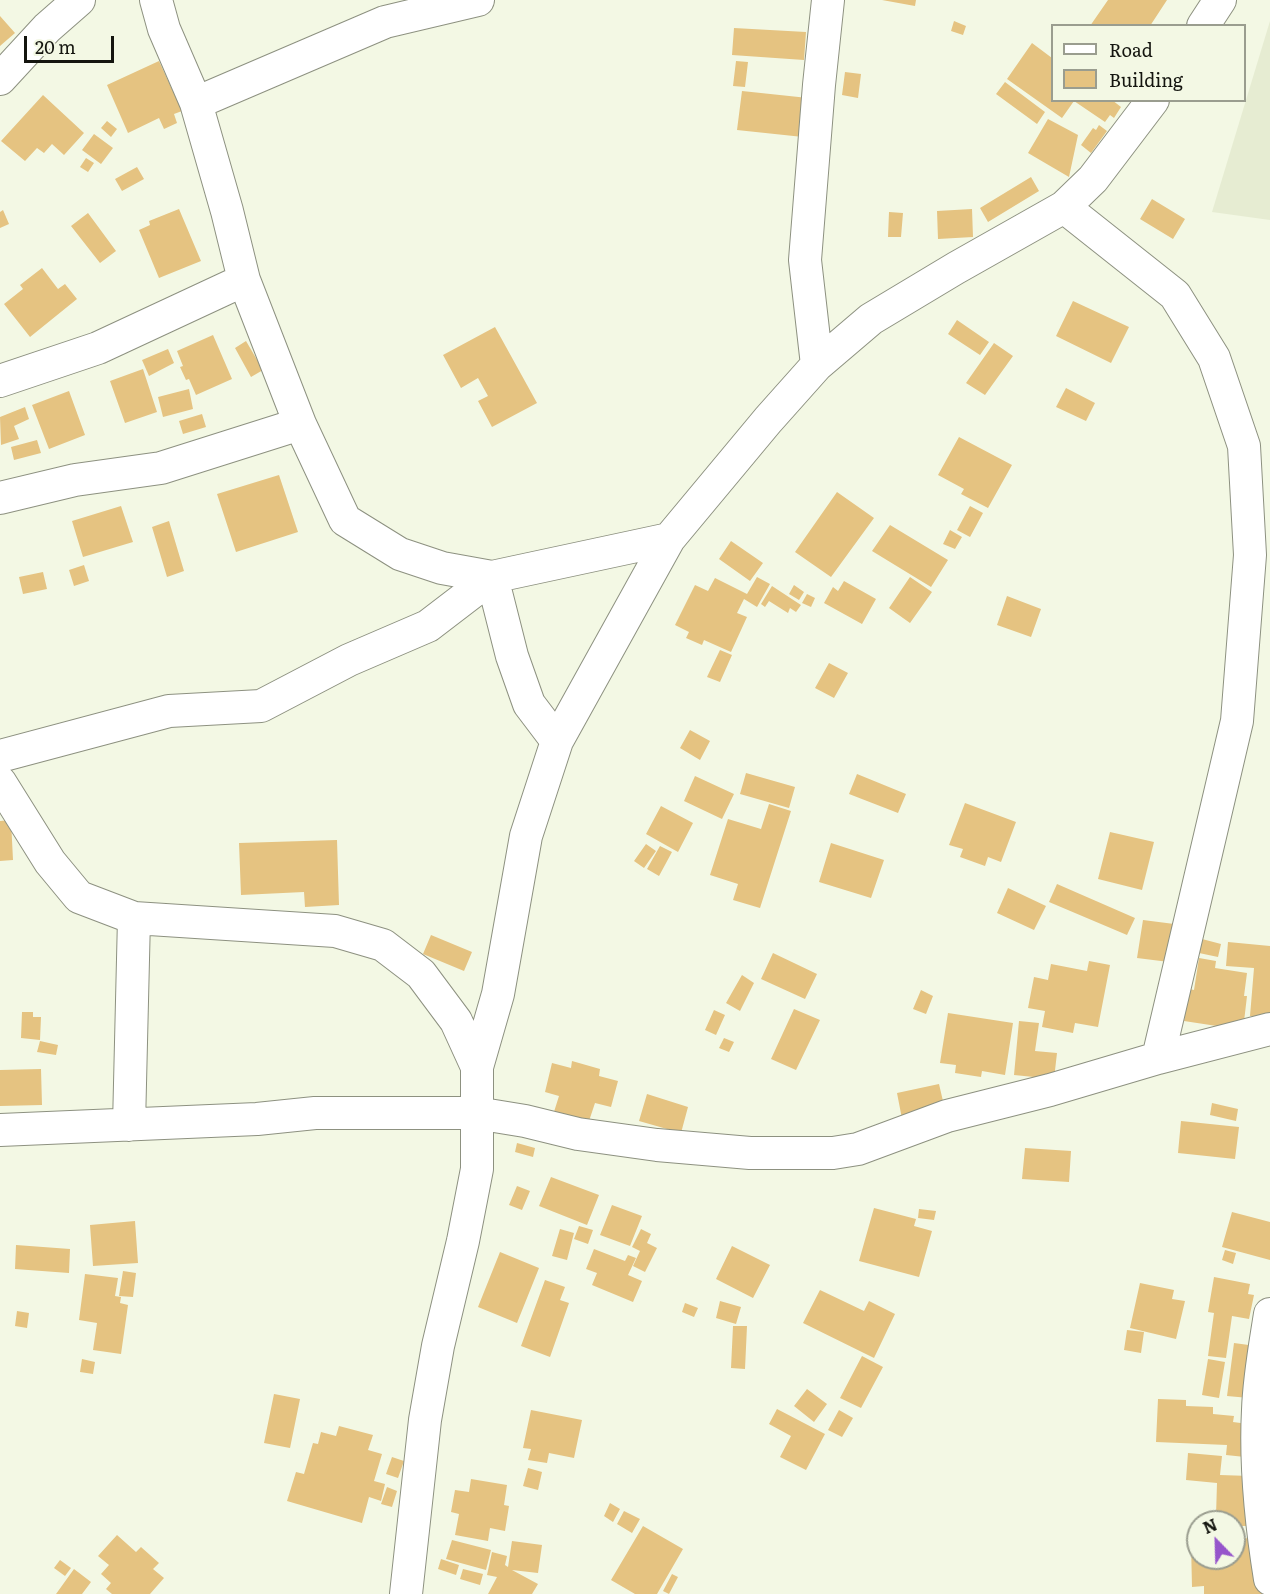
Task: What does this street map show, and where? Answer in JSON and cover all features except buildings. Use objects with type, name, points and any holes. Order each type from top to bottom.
[{"type":"street","points":[[0,79],[47,28],[79,0]]},
{"type":"street","points":[[156,0],[164,29],[196,103],[244,280],[300,424],[345,520],[400,554],[442,568],[492,577],[669,539]]},
{"type":"street","points":[[196,103],[385,22],[478,0]]},
{"type":"street","points":[[817,365],[805,260],[828,0]]},
{"type":"street","points":[[1204,24],[1220,0]]},
{"type":"street","points":[[406,1594],[425,1420],[438,1346],[463,1241],[477,1169],[477,1067],[498,994],[526,836],[557,741],[669,539],[817,365],[871,319],[956,267],[1064,207],[1093,179],[1151,102]]},
{"type":"street","points":[[1064,207],[1175,295],[1214,358],[1244,446],[1250,555],[1237,721],[1158,1058]]},
{"type":"street","points":[[0,381],[98,348],[244,280]]},
{"type":"street","points":[[0,498],[75,480],[161,468],[300,424]]},
{"type":"street","points":[[492,577],[512,656],[529,704],[557,741]]},
{"type":"street","points":[[0,756],[168,711],[261,706],[349,660],[428,626],[492,577]]},
{"type":"street","points":[[0,782],[50,862],[79,897],[134,918],[335,930],[383,945],[421,974],[456,1021],[477,1067]]},
{"type":"street","points":[[129,1125],[134,918]]},
{"type":"street","points":[[0,1130],[257,1119],[315,1113],[476,1113],[525,1121],[578,1134],[657,1145],[750,1153],[833,1153],[858,1149],[947,1116],[1270,1029]]},
{"type":"street","points":[[1270,1314],[1266,1375],[1258,1410],[1257,1456],[1262,1524],[1270,1579]]},
{"type":"shaded area","points":[[1270,21],[1270,220],[1212,212]]}]
